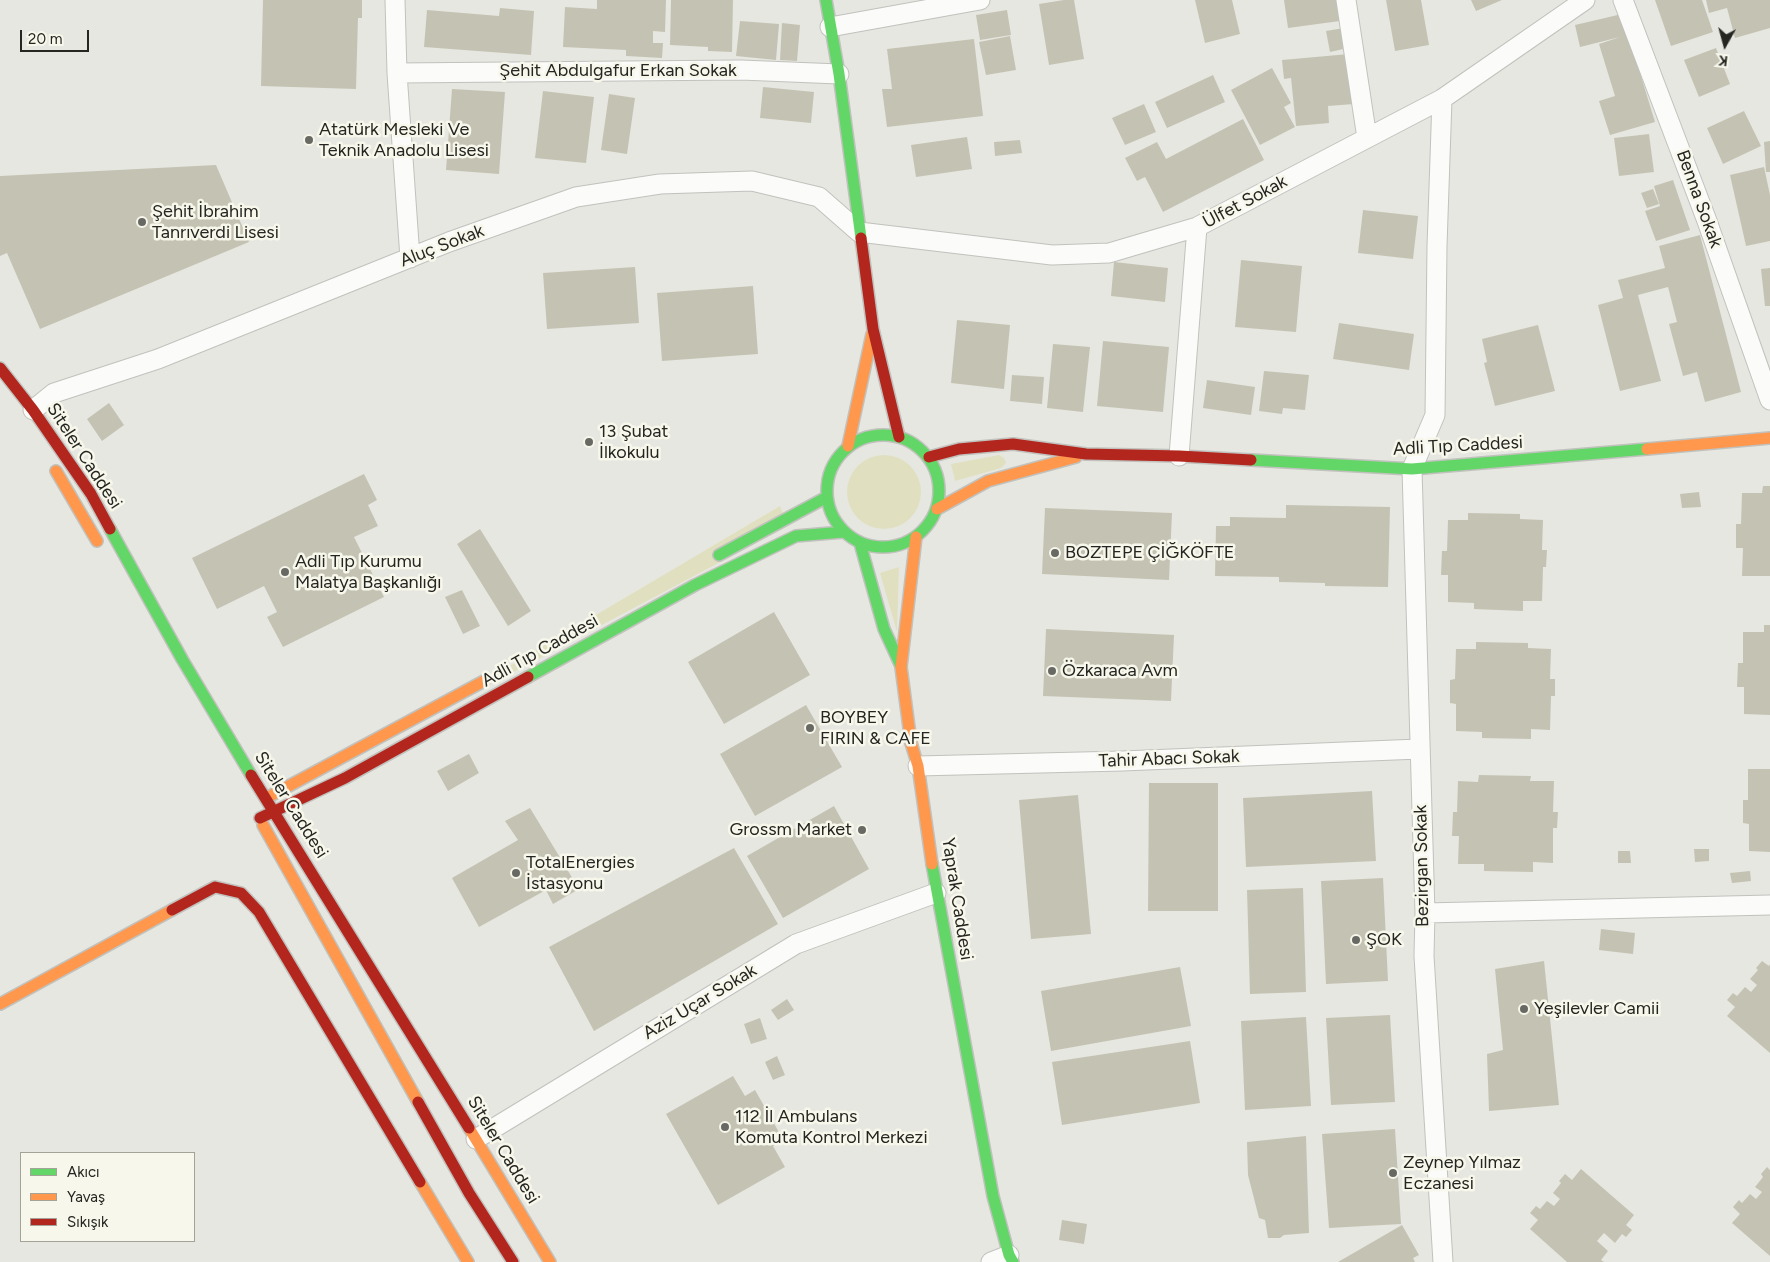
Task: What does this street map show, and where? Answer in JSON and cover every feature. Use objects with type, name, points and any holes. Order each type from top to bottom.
[{"type":"street","points":[[395,0],[397,73],[410,258]]},
{"type":"street","points":[[826,0],[839,74],[859,232],[874,329],[899,437]]},
{"type":"street","points":[[830,27],[980,0]]},
{"type":"street","points":[[1346,0],[1367,138]]},
{"type":"street","name":"Ülfet Sokak","points":[[859,232],[1052,256],[1109,253],[1197,227],[1442,99],[1586,0]]},
{"type":"street","name":"Benna Sokak","points":[[1623,0],[1707,221],[1770,400]]},
{"type":"street","name":"Şehit Abdulgafur Erkan Sokak","points":[[397,73],[741,70],[839,74]]},
{"type":"street","points":[[1412,469],[1435,415],[1437,246],[1442,99]]},
{"type":"street","name":"Aluç Sokak","points":[[33,410],[54,393],[158,359],[449,242],[576,197],[660,184],[752,182],[819,198],[859,232]]},
{"type":"street","points":[[1180,456],[1197,227]]},
{"type":"street","points":[[848,446],[874,329]]},
{"type":"street","name":"Siteler Caddesi","points":[[0,368],[33,410],[91,494],[182,659],[258,803],[259,819],[470,1193],[513,1262]]},
{"type":"street","name":"Adli Tıp Caddesi","points":[[881,434],[899,437],[916,445],[928,457],[937,473],[940,491],[937,509],[929,525],[916,537],[898,546],[879,548],[860,543],[843,532],[832,516],[826,497],[828,478],[835,460],[848,446],[863,438],[881,434]]},
{"type":"street","name":"Adli Tıp Caddesi","points":[[928,457],[959,449],[1013,444],[1086,454],[1180,456],[1412,469],[1770,438]]},
{"type":"street","name":"Adli Tıp Caddesi","points":[[937,509],[988,481],[1086,454]]},
{"type":"street","name":"Siteler Caddesi","points":[[52,463],[102,549]]},
{"type":"street","name":"Bezirgan Sokak","points":[[1412,469],[1425,913],[1424,956],[1443,1262]]},
{"type":"street","points":[[712,558],[826,497]]},
{"type":"street","name":"Adli Tıp Caddesi","points":[[259,819],[345,778],[696,585],[796,536],[843,532]]},
{"type":"street","name":"Yaprak Caddesi","points":[[916,537],[901,666],[911,743],[918,766],[936,892],[993,1196],[1010,1258]]},
{"type":"street","points":[[860,543],[884,629],[901,666]]},
{"type":"street","name":"Adli Tıp Caddesi","points":[[258,803],[493,676]]},
{"type":"street","name":"Tahir Abacı Sokak","points":[[918,766],[1122,762],[1419,749]]},
{"type":"street","name":"Siteler Caddesi","points":[[258,803],[275,812],[550,1262]]},
{"type":"street","points":[[0,1004],[215,887],[241,893],[259,912],[468,1262]]},
{"type":"street","name":"Aziz Uçar Sokak","points":[[476,1139],[796,944],[936,892]]},
{"type":"street","points":[[1425,913],[1770,905]]},
{"type":"street","points":[[991,1262],[1010,1258]]},
{"type":"green space","points":[[884,455],[898,458],[910,466],[918,478],[921,492],[918,506],[910,518],[898,526],[884,529],[870,526],[858,518],[850,506],[847,492],[850,478],[858,466],[870,458]]},
{"type":"green space","points":[[999,455],[1004,458],[1006,463],[1001,468],[955,481],[951,464]]},
{"type":"green space","points":[[780,506],[788,526],[378,744]]},
{"type":"green space","points":[[899,567],[897,632],[880,573]]},
{"type":"building","points":[[263,0],[362,0],[362,18],[358,18],[356,89],[261,86]]},
{"type":"building","points":[[597,0],[666,0],[665,32],[653,31],[653,43],[663,43],[662,58],[626,56],[626,50],[563,47],[565,7],[597,9]]},
{"type":"building","points":[[671,0],[733,0],[732,52],[708,51],[708,47],[670,45]]},
{"type":"building","points":[[1074,0],[1084,59],[1049,65],[1039,4]]},
{"type":"building","points":[[1195,0],[1232,0],[1240,34],[1205,43]]},
{"type":"building","points":[[1284,0],[1337,0],[1340,21],[1288,28]]},
{"type":"building","points":[[1386,0],[1421,0],[1429,45],[1395,51]]},
{"type":"building","points":[[1471,0],[1502,0],[1476,11]]},
{"type":"building","points":[[1655,0],[1702,0],[1713,32],[1671,46]]},
{"type":"building","points":[[1706,0],[1770,0],[1770,28],[1735,38],[1727,8],[1709,13]]},
{"type":"building","points":[[500,8],[534,11],[531,55],[424,47],[427,10],[499,16]]},
{"type":"building","points":[[1007,10],[1011,35],[980,40],[976,15]]},
{"type":"building","points":[[1622,14],[1655,122],[1610,135],[1599,101],[1615,96],[1599,44],[1620,37],[1580,47],[1575,25]]},
{"type":"building","points":[[740,21],[779,24],[776,60],[736,56]]},
{"type":"building","points":[[782,23],[800,25],[797,61],[780,60]]},
{"type":"building","points":[[1344,28],[1348,48],[1330,52],[1326,31]]},
{"type":"building","points":[[1010,36],[1016,70],[986,75],[979,42]]},
{"type":"building","points":[[974,39],[983,116],[887,127],[882,89],[892,89],[887,49]]},
{"type":"building","points":[[1716,48],[1730,84],[1699,97],[1684,60]]},
{"type":"building","points":[[1349,54],[1354,104],[1328,106],[1329,123],[1296,126],[1291,78],[1284,79],[1282,60]]},
{"type":"building","points":[[1272,68],[1291,103],[1284,107],[1295,127],[1260,145],[1231,90]]},
{"type":"building","points":[[1213,75],[1225,102],[1167,128],[1155,102]]},
{"type":"building","points":[[763,87],[814,92],[811,123],[760,118]]},
{"type":"building","points":[[452,89],[505,92],[499,174],[446,170]]},
{"type":"building","points":[[543,91],[594,97],[586,163],[535,158]]},
{"type":"building","points":[[609,94],[635,98],[627,154],[601,150]]},
{"type":"building","points":[[1144,104],[1156,132],[1125,145],[1112,118]]},
{"type":"building","points":[[1744,111],[1761,146],[1723,164],[1707,128]]},
{"type":"building","points":[[1243,119],[1264,160],[1163,212],[1145,177],[1137,181],[1125,158],[1157,142],[1166,159]]},
{"type":"building","points":[[1649,134],[1654,172],[1619,176],[1614,138]]},
{"type":"building","points":[[967,137],[972,169],[916,177],[911,145]]},
{"type":"building","points":[[1020,140],[1022,153],[995,156],[994,142]]},
{"type":"building","points":[[1770,141],[1770,172],[1766,172],[1764,142]]},
{"type":"building","points":[[216,165],[249,242],[40,329],[7,253],[0,256],[0,176]]},
{"type":"building","points":[[1764,167],[1770,195],[1770,241],[1746,246],[1730,175]]},
{"type":"building","points":[[1673,180],[1690,230],[1656,241],[1645,211],[1660,206],[1654,186]]},
{"type":"building","points":[[1653,189],[1659,204],[1647,208],[1641,193]]},
{"type":"building","points":[[1363,210],[1418,216],[1413,259],[1358,253]]},
{"type":"building","points":[[1700,235],[1741,392],[1705,402],[1697,372],[1683,376],[1669,324],[1677,322],[1668,287],[1638,295],[1661,381],[1620,391],[1598,305],[1623,298],[1618,280],[1665,268],[1659,246]]},
{"type":"building","points":[[1241,260],[1302,266],[1296,332],[1235,327]]},
{"type":"building","points":[[1114,262],[1168,268],[1165,302],[1111,296]]},
{"type":"building","points":[[635,267],[639,323],[547,329],[543,273]]},
{"type":"building","points":[[1770,268],[1770,306],[1765,306],[1761,269]]},
{"type":"building","points":[[753,286],[758,354],[662,361],[657,293]]},
{"type":"building","points":[[957,320],[1010,325],[1004,389],[951,383]]},
{"type":"building","points":[[1339,323],[1414,334],[1409,370],[1333,359]]},
{"type":"building","points":[[1538,325],[1555,391],[1495,406],[1484,363],[1487,362],[1482,339]]},
{"type":"building","points":[[1103,341],[1169,347],[1163,412],[1097,406]]},
{"type":"building","points":[[1053,344],[1090,347],[1083,412],[1047,408]]},
{"type":"building","points":[[1264,371],[1309,375],[1305,410],[1283,408],[1282,414],[1259,411]]},
{"type":"building","points":[[1012,375],[1044,377],[1042,404],[1010,401]]},
{"type":"building","points":[[1207,380],[1255,387],[1251,415],[1203,408]]},
{"type":"building","points":[[109,403],[124,425],[102,441],[87,419]]},
{"type":"building","name":"Adli Tıp Kurumu Malatya Başkanlığı","points":[[364,474],[377,500],[368,505],[378,526],[354,537],[384,597],[283,647],[267,617],[277,612],[264,586],[217,609],[192,558]]},
{"type":"building","points":[[1763,486],[1770,486],[1770,576],[1742,576],[1743,548],[1736,548],[1736,524],[1741,524],[1742,493],[1762,493]]},
{"type":"building","points":[[1699,492],[1701,507],[1682,508],[1680,494]]},
{"type":"building","points":[[1286,505],[1390,507],[1388,587],[1325,586],[1325,583],[1279,582],[1279,577],[1215,576],[1216,526],[1230,526],[1230,517],[1286,518]]},
{"type":"building","points":[[1045,508],[1172,513],[1169,580],[1042,574]]},
{"type":"building","points":[[1468,513],[1520,514],[1520,519],[1543,520],[1542,550],[1547,550],[1546,567],[1543,567],[1542,601],[1523,601],[1523,611],[1474,609],[1474,603],[1448,602],[1448,575],[1441,575],[1442,551],[1447,551],[1448,520],[1468,520]]},
{"type":"building","points":[[480,529],[531,611],[508,626],[457,544]]},
{"type":"building","points":[[462,590],[480,626],[463,634],[445,597]]},
{"type":"building","points":[[774,612],[810,675],[724,724],[688,662]]},
{"type":"building","points":[[1764,625],[1770,625],[1770,715],[1744,714],[1744,687],[1737,687],[1738,663],[1743,663],[1743,632],[1764,632]]},
{"type":"building","points":[[1046,629],[1174,635],[1171,701],[1043,696]]},
{"type":"building","points":[[1476,642],[1528,643],[1528,648],[1551,649],[1550,679],[1555,679],[1555,696],[1551,696],[1550,730],[1531,729],[1531,739],[1482,738],[1482,732],[1456,731],[1456,704],[1450,703],[1450,680],[1455,679],[1456,649],[1476,649]]},
{"type":"building","points":[[806,705],[842,767],[755,816],[720,754]]},
{"type":"building","points":[[469,754],[479,773],[448,791],[437,771]]},
{"type":"building","points":[[1748,769],[1770,769],[1770,852],[1749,851],[1749,824],[1743,823],[1743,800],[1748,800]]},
{"type":"building","points":[[1479,775],[1531,776],[1530,781],[1554,781],[1553,812],[1558,812],[1557,828],[1553,828],[1553,863],[1533,862],[1533,872],[1484,871],[1484,864],[1458,864],[1459,836],[1452,836],[1453,812],[1457,812],[1458,781],[1478,782]]},
{"type":"building","points":[[1149,783],[1218,783],[1218,911],[1148,911]]},
{"type":"building","points":[[1372,791],[1376,861],[1246,867],[1243,798]]},
{"type":"building","points":[[1078,795],[1091,934],[1031,939],[1019,800]]},
{"type":"building","points":[[834,806],[869,869],[783,918],[747,856]]},
{"type":"building","points":[[530,808],[579,889],[553,904],[546,890],[479,927],[452,878],[518,840],[505,821]]},
{"type":"building","points":[[734,848],[778,924],[594,1031],[549,947]]},
{"type":"building","points":[[1694,849],[1709,849],[1709,861],[1695,862]]},
{"type":"building","points":[[1618,851],[1630,851],[1631,863],[1618,863]]},
{"type":"building","points":[[1750,871],[1751,881],[1732,883],[1730,873]]},
{"type":"building","points":[[1383,878],[1388,981],[1326,984],[1321,881]]},
{"type":"building","points":[[1303,888],[1306,992],[1250,994],[1247,890]]},
{"type":"building","points":[[1601,929],[1635,933],[1633,954],[1599,950]]},
{"type":"building","name":"Yeşilevler Camii","points":[[1544,961],[1559,1105],[1489,1111],[1487,1054],[1503,1050],[1495,969]]},
{"type":"building","points":[[1762,961],[1769,966],[1770,964],[1770,1053],[1727,1016],[1735,1007],[1727,1000],[1733,993],[1737,996],[1745,987],[1751,992],[1757,985],[1750,979],[1758,970],[1756,968]]},
{"type":"building","points":[[1180,967],[1191,1026],[1051,1051],[1041,991]]},
{"type":"building","points":[[787,999],[794,1010],[778,1020],[771,1010]]},
{"type":"building","points":[[1390,1015],[1395,1102],[1331,1105],[1326,1018]]},
{"type":"building","points":[[1306,1017],[1311,1106],[1245,1110],[1241,1021]]},
{"type":"building","points":[[760,1018],[767,1039],[751,1044],[744,1024]]},
{"type":"building","points":[[1190,1041],[1200,1103],[1062,1125],[1052,1062]]},
{"type":"building","points":[[777,1056],[785,1075],[773,1080],[765,1062]]},
{"type":"building","name":"112 İl Ambulans Komuta Kontrol Merkezi","points":[[733,1076],[745,1096],[755,1090],[784,1141],[773,1146],[785,1167],[718,1205],[666,1114]]},
{"type":"building","points":[[1395,1129],[1401,1224],[1329,1228],[1322,1134]]},
{"type":"building","points":[[1306,1136],[1309,1233],[1268,1238],[1265,1220],[1259,1218],[1248,1175],[1247,1142]]},
{"type":"building","points":[[1767,1167],[1770,1170],[1770,1256],[1732,1223],[1740,1214],[1733,1207],[1739,1200],[1742,1203],[1750,1194],[1756,1199],[1762,1192],[1755,1187],[1763,1177],[1761,1174]]},
{"type":"building","points":[[1581,1169],[1634,1215],[1626,1225],[1632,1230],[1626,1237],[1622,1234],[1615,1243],[1604,1233],[1597,1241],[1608,1251],[1601,1260],[1604,1262],[1567,1262],[1530,1229],[1538,1220],[1530,1213],[1536,1206],[1540,1209],[1547,1201],[1554,1206],[1560,1199],[1553,1193],[1561,1183],[1559,1181],[1565,1174],[1572,1180]]},
{"type":"building","points":[[1062,1220],[1087,1224],[1084,1244],[1059,1240]]},
{"type":"building","points":[[1402,1225],[1419,1255],[1413,1258],[1415,1262],[1338,1262]]},
{"type":"traffic: fast","points":[[826,0],[839,74],[861,238]]},
{"type":"traffic: fast","points":[[883,435],[905,439],[923,451],[935,469],[939,491],[935,513],[923,531],[905,543],[883,547],[861,543],[843,531],[831,513],[827,491],[831,469],[843,451],[861,439],[883,435]]},
{"type":"traffic: fast","points":[[1251,460],[1412,469],[1647,449]]},
{"type":"traffic: fast","points":[[719,555],[827,497]]},
{"type":"traffic: fast","points":[[110,529],[182,659],[251,775]]},
{"type":"traffic: fast","points":[[528,677],[695,585],[796,536],[843,532]]},
{"type":"traffic: fast","points":[[860,543],[884,629],[901,666]]},
{"type":"traffic: fast","points":[[932,864],[993,1196],[1009,1255],[1013,1262]]},
{"type":"traffic: slow","points":[[848,446],[872,334]]},
{"type":"traffic: slow","points":[[1647,449],[1770,438]]},
{"type":"traffic: slow","points":[[937,509],[988,481],[1076,457]]},
{"type":"traffic: slow","points":[[56,471],[97,541]]},
{"type":"traffic: slow","points":[[916,537],[901,667],[911,743],[918,766],[932,864]]},
{"type":"traffic: slow","points":[[272,795],[484,681]]},
{"type":"traffic: slow","points":[[263,825],[418,1102]]},
{"type":"traffic: slow","points":[[0,1004],[172,910]]},
{"type":"traffic: slow","points":[[469,1128],[550,1262]]},
{"type":"traffic: slow","points":[[420,1182],[468,1262]]},
{"type":"traffic: jam","points":[[861,238],[873,329],[899,437]]},
{"type":"traffic: jam","points":[[0,368],[33,410],[91,494],[110,529]]},
{"type":"traffic: jam","points":[[929,457],[959,449],[1013,444],[1086,454],[1251,460]]},
{"type":"traffic: jam","points":[[260,818],[345,778],[528,677]]},
{"type":"traffic: jam","points":[[251,775],[469,1128]]},
{"type":"traffic: jam","points":[[172,910],[215,887],[241,893],[259,912],[420,1182]]},
{"type":"traffic: jam","points":[[418,1102],[469,1193],[513,1262]]},
{"type":"place","name":"Atatürk Mesleki Ve Teknik Anadolu Lisesi","points":[[309,140]]},
{"type":"place","name":"Şehit İbrahim Tanrıverdi Lisesi","points":[[142,222]]},
{"type":"place","name":"13 Şubat İlkokulu","points":[[589,442]]},
{"type":"place","name":"BOZTEPE ÇİĞKÖFTE","points":[[1055,553]]},
{"type":"place","name":"Adli Tıp Kurumu Malatya Başkanlığı","points":[[285,572]]},
{"type":"place","name":"Özkaraca Avm","points":[[1052,671]]},
{"type":"place","name":"BOYBEY FIRIN & CAFE","points":[[810,728]]},
{"type":"place","name":"Grossm Market","points":[[862,830]]},
{"type":"place","name":"TotalEnergies İstasyonu","points":[[516,873]]},
{"type":"place","name":"ŞOK","points":[[1356,940]]},
{"type":"place","name":"Yeşilevler Camii","points":[[1524,1009]]},
{"type":"place","name":"112 İl Ambulans Komuta Kontrol Merkezi","points":[[725,1127]]},
{"type":"place","name":"Zeynep Yılmaz Eczanesi","points":[[1393,1173]]}]
